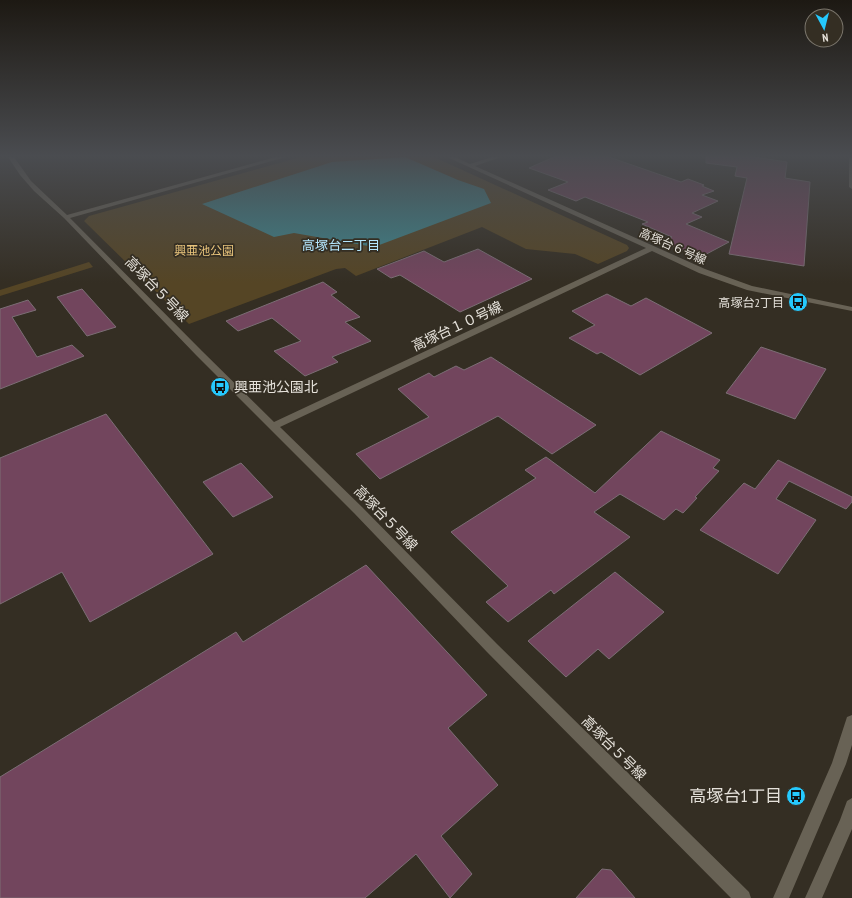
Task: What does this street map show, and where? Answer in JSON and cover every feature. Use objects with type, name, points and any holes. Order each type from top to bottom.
[{"type":"street","name":"高塚台５号線","points":[[47,199],[199,353],[743,898]]},
{"type":"street","points":[[66,217],[132,199]]},
{"type":"street","name":"高塚台６号線","points":[[541,199],[650,249],[702,271],[750,288],[852,309]]},
{"type":"street","name":"高塚台１０号線","points":[[273,426],[650,249]]},
{"type":"street","points":[[781,898],[839,764],[852,722]]},
{"type":"street","points":[[813,898],[847,822],[852,806]]},
{"type":"green space","name":"興亜池公園","points":[[150,199],[526,199],[627,245],[629,248],[627,251],[598,264],[575,254],[526,249],[482,227],[356,276],[345,268],[336,269],[189,324],[84,221],[89,216]]},
{"type":"green space","points":[[89,262],[93,267],[0,296],[0,290]]},
{"type":"water","points":[[218,199],[489,199],[491,203],[374,247],[294,233],[274,237],[202,204]]},
{"type":"building","points":[[571,199],[581,199],[576,201]]},
{"type":"building","points":[[590,199],[712,199],[718,201],[692,213],[702,217],[686,224],[729,242],[699,258],[662,241],[672,237],[642,224],[648,222]]},
{"type":"building","points":[[742,199],[809,199],[804,266],[729,254]]},
{"type":"building","points":[[478,249],[532,279],[460,312],[400,275],[391,278],[377,269],[424,251],[444,262]]},
{"type":"building","points":[[323,282],[337,292],[331,295],[360,317],[345,322],[371,341],[332,357],[338,362],[305,376],[274,351],[301,341],[272,318],[238,331],[226,321]]},
{"type":"building","points":[[82,289],[116,327],[87,336],[57,297]]},
{"type":"building","points":[[607,294],[631,306],[646,298],[712,333],[640,375],[601,352],[597,354],[569,338],[595,325],[572,311]]},
{"type":"building","points":[[28,300],[36,310],[12,317],[37,357],[72,345],[84,356],[0,389],[0,309]]},
{"type":"building","points":[[761,347],[826,369],[795,419],[726,393]]},
{"type":"building","points":[[491,357],[596,425],[552,454],[498,416],[380,479],[356,454],[429,417],[398,389],[429,373],[434,377],[456,366],[464,370]]},
{"type":"building","points":[[106,414],[213,554],[90,622],[62,572],[0,604],[0,458]]},
{"type":"building","points":[[661,431],[720,460],[713,468],[719,471],[695,497],[697,498],[683,513],[676,509],[664,520],[620,494],[594,512],[630,537],[554,594],[551,590],[508,622],[486,602],[508,586],[451,532],[536,478],[525,470],[546,457],[595,493]]},
{"type":"building","points":[[778,460],[852,497],[852,502],[846,509],[789,481],[776,499],[816,520],[778,574],[700,530],[744,483],[755,489]]},
{"type":"building","points":[[241,463],[273,497],[233,517],[203,482]]},
{"type":"building","points":[[366,565],[487,695],[448,728],[498,785],[441,836],[472,874],[450,898],[416,854],[365,898],[0,898],[0,777],[236,632],[243,642]]},
{"type":"building","points":[[615,572],[664,612],[609,659],[598,649],[566,677],[528,641]]},
{"type":"building","points":[[602,869],[611,870],[635,898],[576,898]]},
{"type":"place","name":"高塚台2丁目","points":[[798,302]]},
{"type":"place","name":"興亜池公園北","points":[[220,387]]},
{"type":"place","name":"高塚台1丁目","points":[[796,796]]},
{"type":"district","name":"高塚台二丁目","points":[[341,245]]}]
